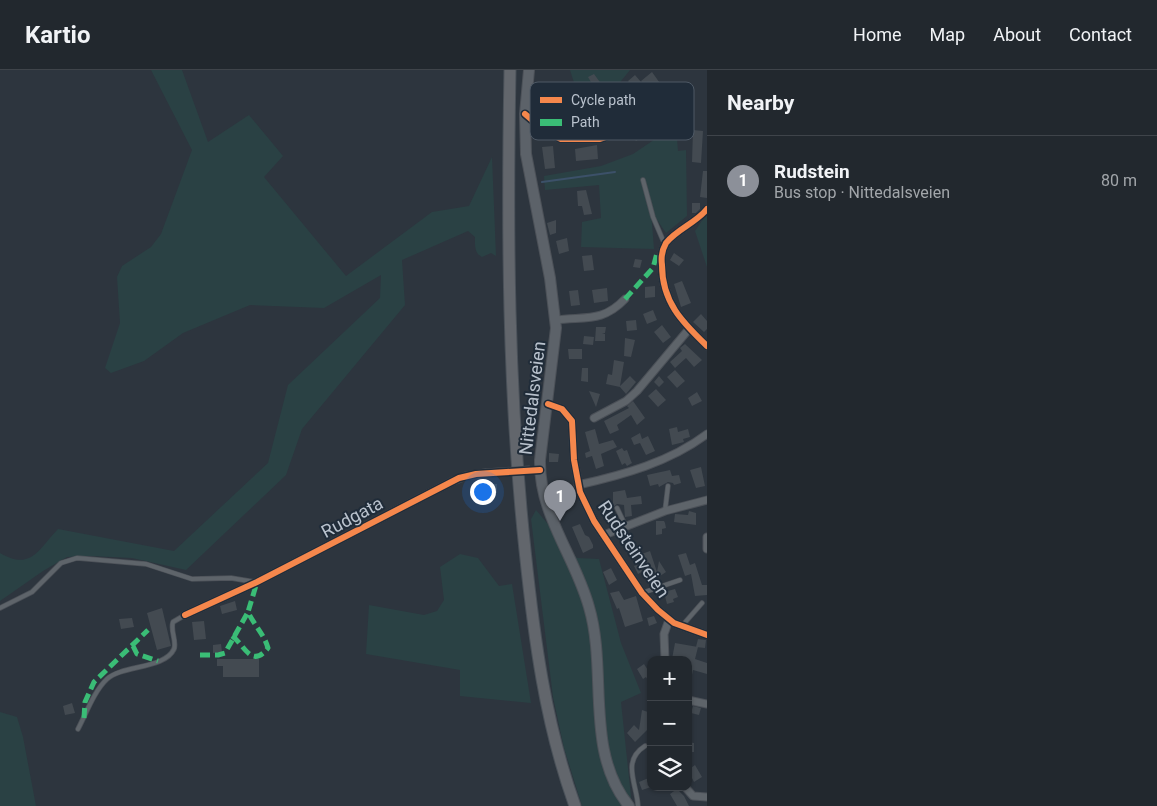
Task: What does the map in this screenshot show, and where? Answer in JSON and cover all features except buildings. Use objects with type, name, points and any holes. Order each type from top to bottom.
[{"type":"highway","points":[[504,70],[502,271],[505,376],[512,483],[523,592],[538,693],[551,753],[568,806]]},
{"type":"highway","points":[[510,70],[508,271],[510,352],[518,484],[540,670],[557,751],[575,806]]},
{"type":"main road","name":"Nittedalsveien","points":[[529,70],[525,114],[527,164],[550,278],[555,320],[555,347],[548,404],[535,470],[548,511],[589,606],[595,636],[605,754],[615,784],[629,806]]},
{"type":"street","points":[[525,114],[530,118]]},
{"type":"street","points":[[707,209],[700,218],[665,245],[661,256],[665,293],[672,308],[689,329],[707,346]]},
{"type":"street","points":[[555,320],[603,316],[616,309],[625,299]]},
{"type":"street","points":[[594,418],[626,401],[638,391],[689,329]]},
{"type":"street","name":"Rudsteinveien","points":[[548,404],[562,409],[572,421],[578,485],[588,509],[642,593],[669,620],[681,627],[707,634]]},
{"type":"street","name":"Rudsteinveien","points":[[578,485],[622,474],[667,458],[692,445],[707,434]]},
{"type":"street","name":"Rudgata","points":[[185,615],[257,582],[453,481],[466,476],[485,473],[535,470]]},
{"type":"street","points":[[604,535],[665,511],[707,500]]},
{"type":"street","points":[[707,537],[707,549]]},
{"type":"street","name":"Rudsteinveien","points":[[666,656],[664,634],[669,620]]},
{"type":"street","points":[[692,701],[707,704]]},
{"type":"street","points":[[689,791],[693,796],[707,796]]},
{"type":"lane","points":[[643,180],[653,217],[665,245]]},
{"type":"lane","points":[[665,511],[668,486]]},
{"type":"lane","points":[[617,508],[626,527]]},
{"type":"lane","points":[[0,608],[32,592],[55,567],[71,559],[146,564],[192,579],[240,578],[257,582]]},
{"type":"lane","points":[[642,593],[680,580]]},
{"type":"lane","points":[[681,627],[702,603]]},
{"type":"lane","points":[[78,729],[107,679],[116,673],[148,665],[172,652],[175,646],[172,631],[173,622],[185,615]]},
{"type":"lane","points":[[638,806],[632,759],[636,752],[645,746]]},
{"type":"green space","points":[[151,70],[182,70],[208,142],[249,115],[283,156],[264,177],[346,276],[432,212],[469,206],[492,157],[496,256],[491,253],[482,257],[479,255],[475,237],[468,231],[402,260],[405,305],[302,429],[286,475],[186,570],[132,558],[67,557],[0,601],[0,553],[19,560],[27,559],[39,551],[58,529],[174,551],[268,463],[288,385],[380,298],[381,275],[324,308],[250,305],[183,333],[144,361],[111,373],[105,368],[120,323],[117,277],[122,266],[151,247],[161,234],[192,150]]},
{"type":"green space","points":[[570,70],[630,70],[620,82],[574,82]]},
{"type":"green space","points":[[654,140],[677,140],[678,151],[686,150],[687,216],[666,233],[651,211],[654,249],[581,247],[582,222],[601,218],[599,185],[545,190],[544,176],[601,166],[633,154]]},
{"type":"green space","points":[[707,213],[707,267],[695,231]]},
{"type":"green space","points":[[536,510],[577,558],[599,559],[621,643],[641,693],[621,702],[632,806],[582,806],[564,748],[553,697],[531,519]]},
{"type":"green space","points":[[460,554],[478,558],[499,586],[512,584],[531,703],[460,696],[460,670],[366,654],[369,605],[424,615],[437,611],[444,600],[440,567]]},
{"type":"green space","points":[[0,712],[17,717],[23,737],[36,806],[0,806]]},
{"type":"waterway","points":[[542,182],[615,172]]},
{"type":"marked path","points":[[625,299],[653,268],[657,253]]},
{"type":"marked path","points":[[232,636],[253,656],[262,654],[268,648],[248,612],[257,582]]},
{"type":"marked path","points":[[200,655],[225,653],[248,612]]},
{"type":"marked path","points":[[84,718],[85,702],[94,682],[148,630]]},
{"type":"marked path","points":[[133,646],[137,654],[158,661]]},
{"type":"cycle path","points":[[525,114],[530,118]]},
{"type":"cycle path","points":[[707,209],[698,218],[670,238],[663,251],[662,260],[663,278],[670,301],[682,320],[707,346]]},
{"type":"cycle path","points":[[548,404],[562,409],[572,421],[574,460],[580,492],[594,521],[642,593],[674,623],[707,635]]},
{"type":"cycle path","points":[[185,615],[257,582],[459,478],[476,474],[540,470]]},
{"type":"place","name":"Rudstein","points":[[560,521]]}]
